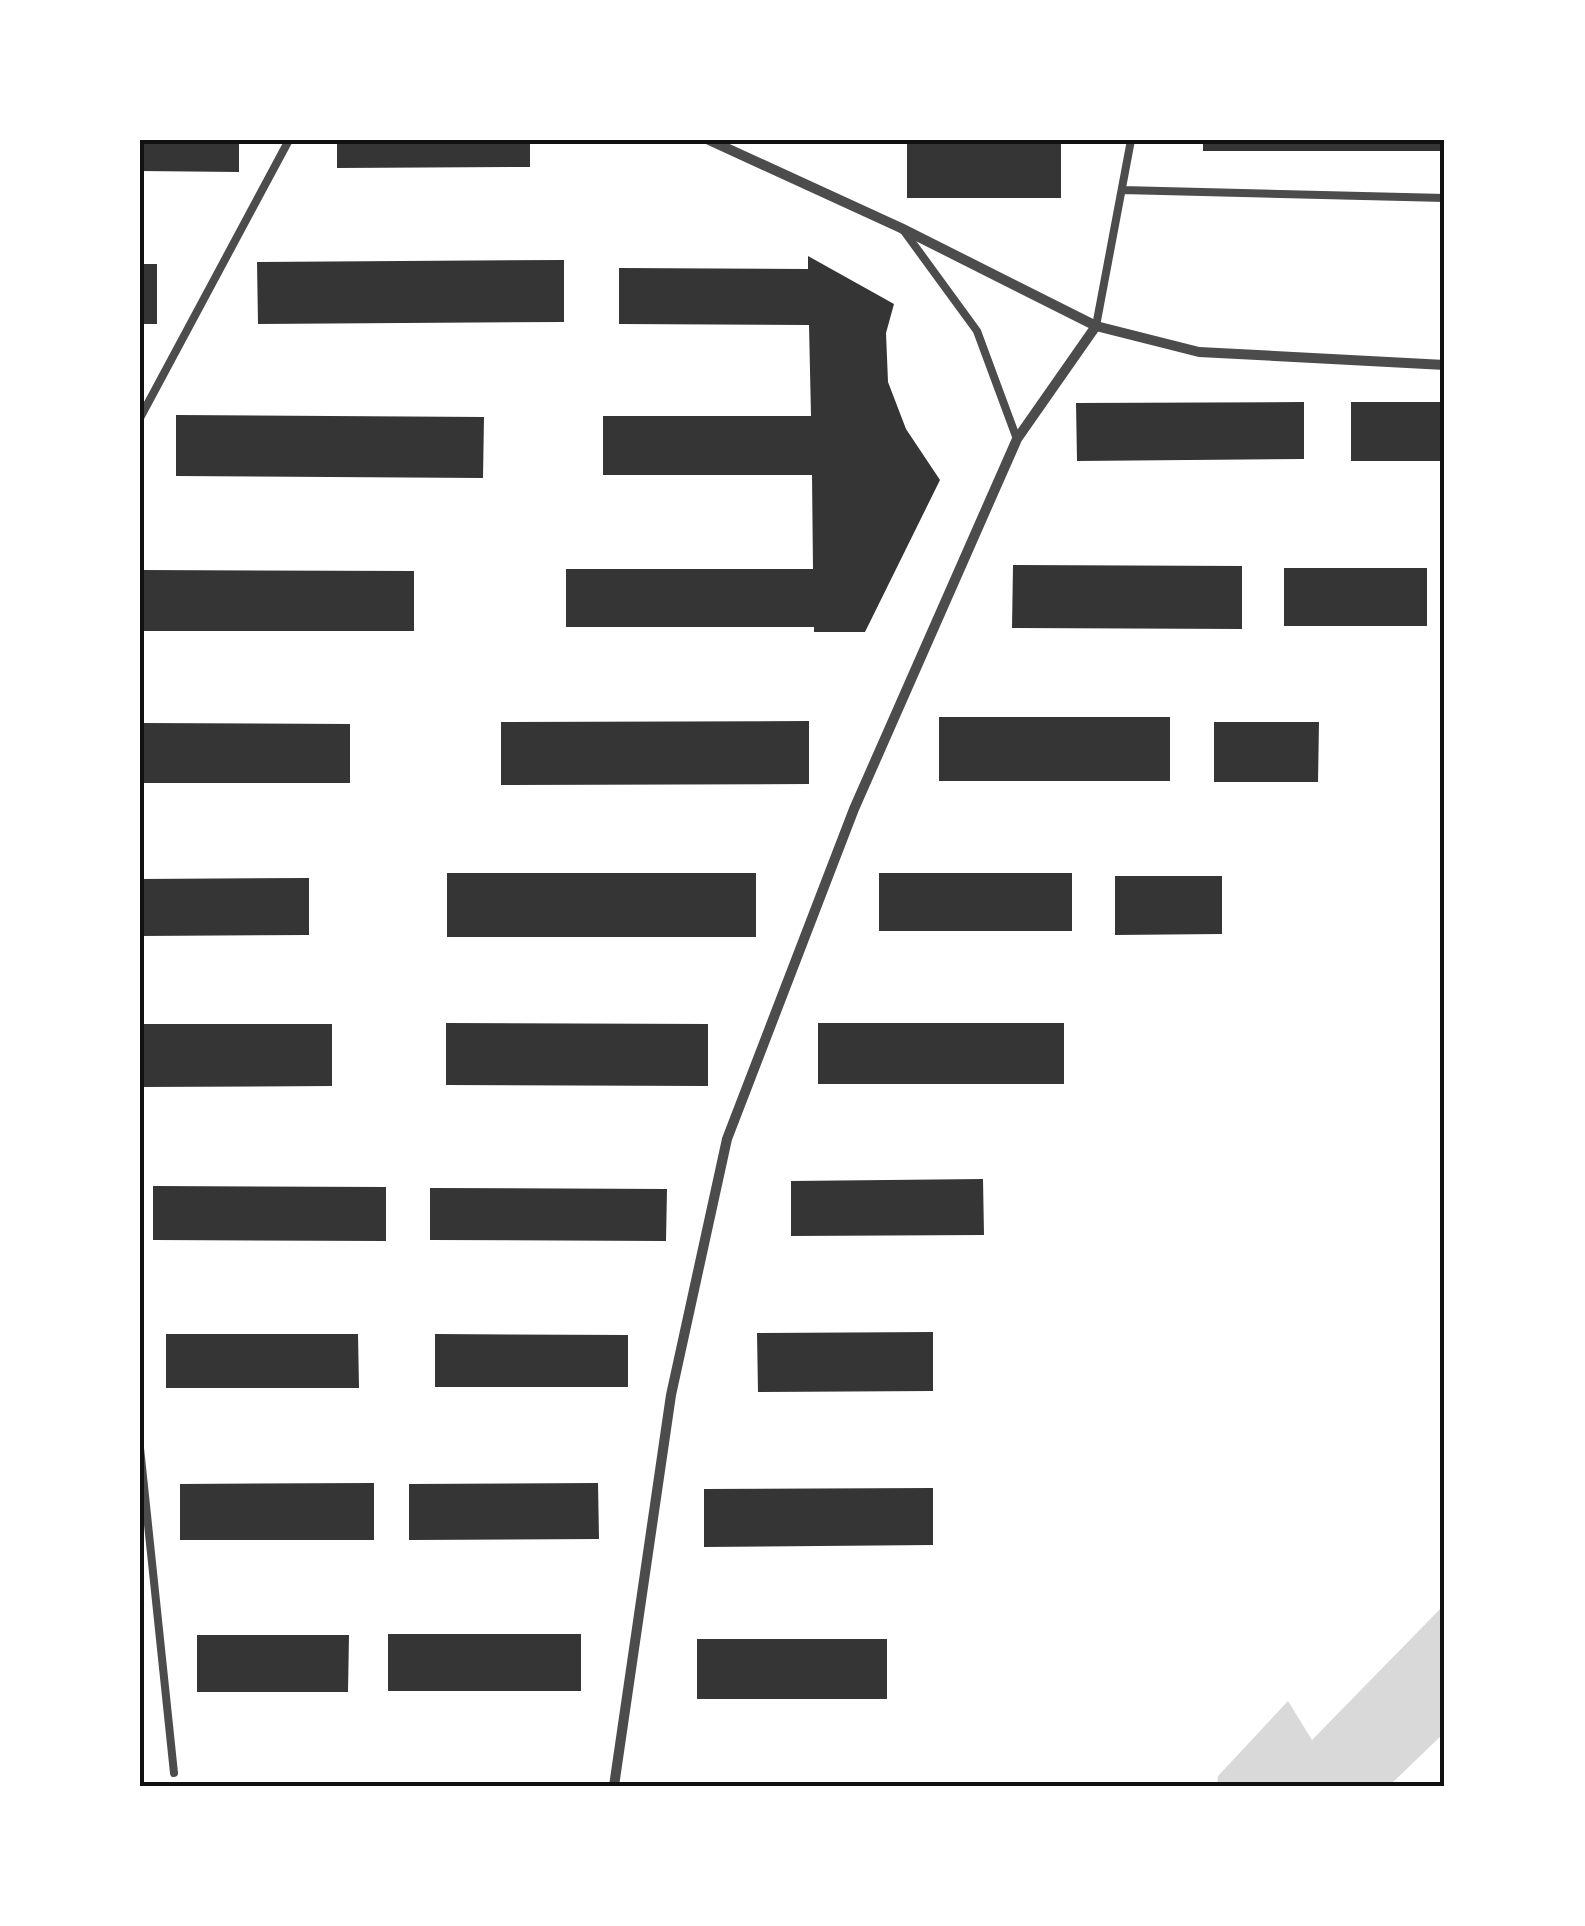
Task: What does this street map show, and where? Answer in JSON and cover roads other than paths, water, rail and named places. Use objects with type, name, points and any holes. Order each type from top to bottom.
[{"type":"street","points":[[709,140],[901,228],[1096,326],[1199,352],[1445,365]]},
{"type":"street","points":[[614,1786],[670,1395],[727,1139],[854,809],[1017,438],[1096,326]]},
{"type":"lane","points":[[140,418],[289,140]]},
{"type":"lane","points":[[1096,326],[1131,140]]},
{"type":"lane","points":[[1122,190],[1445,198]]},
{"type":"lane","points":[[901,228],[978,332],[1017,438]]},
{"type":"lane","points":[[140,1448],[174,1773]]}]
